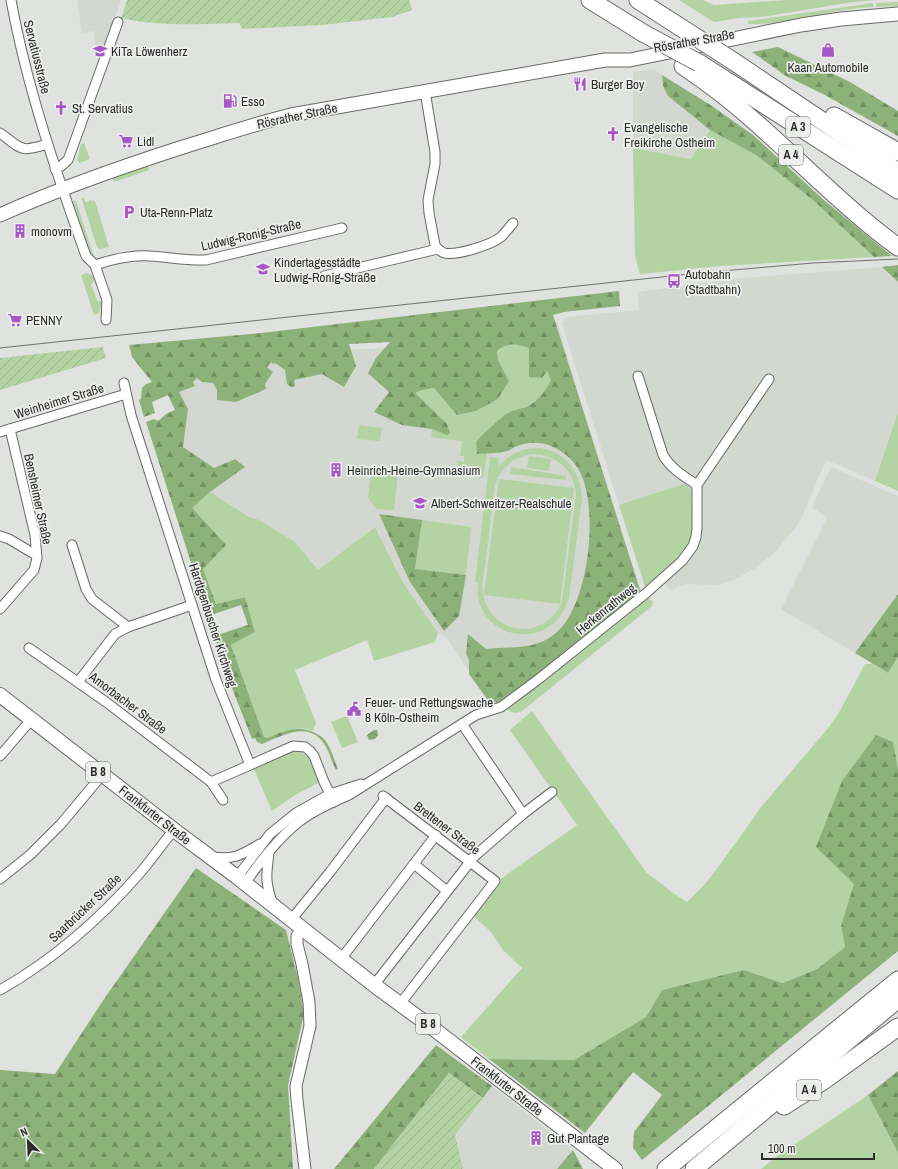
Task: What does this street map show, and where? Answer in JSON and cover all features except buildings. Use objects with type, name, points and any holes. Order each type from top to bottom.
[{"type":"highway","name":"A 4","points":[[590,0],[691,65],[704,80],[743,111],[846,205],[898,246]]},
{"type":"highway","name":"A 3","points":[[638,0],[739,65],[898,172]]},
{"type":"highway","name":"A 3","points":[[691,65],[898,190]]},
{"type":"highway","points":[[739,65],[898,152]]},
{"type":"highway","name":"A 4","points":[[666,1169],[812,1050],[898,972]]},
{"type":"highway","points":[[812,1050],[898,980]]},
{"type":"highway","points":[[718,1150],[898,999]]},
{"type":"highway","name":"A 4","points":[[694,1169],[718,1150],[823,1081],[898,1027]]},
{"type":"main road","name":"Rösrather Straße","points":[[0,214],[61,189],[129,164],[256,124],[291,115],[605,60],[630,60],[784,28],[841,19],[898,14]]},
{"type":"main road","name":"Frankfurter Straße","points":[[0,695],[102,775],[241,880],[374,985],[615,1169]]},
{"type":"street","name":"Servatiusstraße","points":[[11,0],[17,37],[61,189]]},
{"type":"street","points":[[55,169],[62,166],[68,160],[118,22]]},
{"type":"street","points":[[425,91],[435,152],[435,164],[428,200],[429,213],[435,244],[438,249],[446,253],[461,252],[486,244],[501,237],[513,223]]},
{"type":"street","points":[[0,133],[22,149],[30,149],[47,144]]},
{"type":"street","points":[[61,189],[86,256],[95,265],[107,300],[106,320]]},
{"type":"street","name":"Ludwig-Ronig-Straße","points":[[95,265],[109,260],[150,256],[192,261],[206,260],[342,228]]},
{"type":"street","points":[[324,276],[438,249]]},
{"type":"street","points":[[638,376],[663,455],[676,471],[697,485],[769,380]]},
{"type":"street","name":"Hardtgenbuscher Kirchweg","points":[[124,383],[131,415],[216,680],[250,765]]},
{"type":"street","name":"Weinheimer Straße","points":[[0,432],[126,394]]},
{"type":"street","name":"Bensheimer Straße","points":[[0,609],[34,570],[37,558],[35,535],[10,429]]},
{"type":"street","name":"Herkenrathweg","points":[[462,724],[476,715],[501,707],[540,678],[645,594],[682,561],[693,546],[696,537],[697,485]]},
{"type":"street","points":[[0,536],[9,538],[36,555]]},
{"type":"street","points":[[72,545],[86,589],[92,599],[128,627]]},
{"type":"street","points":[[78,682],[115,634],[128,627],[192,606]]},
{"type":"street","name":"Amorbacher Straße","points":[[29,648],[78,682],[211,782],[223,800]]},
{"type":"street","points":[[0,756],[31,720]]},
{"type":"street","points":[[210,857],[226,859],[239,856],[263,842],[296,812],[332,798],[349,795],[462,724],[523,814]]},
{"type":"street","points":[[211,782],[293,746],[305,747],[314,756],[332,798]]},
{"type":"street","points":[[0,879],[31,854],[62,824],[102,775]]},
{"type":"street","points":[[374,985],[469,862],[523,814],[552,792]]},
{"type":"street","name":"Brettener Straße","points":[[291,920],[330,872],[384,797],[436,836],[495,882],[400,1004]]},
{"type":"street","points":[[241,880],[270,852],[283,835],[332,798]]},
{"type":"street","name":"Saarbrücker Straße","points":[[0,990],[28,974],[69,943],[98,917],[139,874],[174,830]]},
{"type":"street","points":[[341,959],[436,836]]},
{"type":"street","points":[[241,880],[263,842]]},
{"type":"street","points":[[270,852],[266,875],[267,888],[274,906]]},
{"type":"street","points":[[414,864],[447,891]]},
{"type":"street","points":[[302,929],[296,944],[302,964],[309,1002],[310,1026],[296,1086],[305,1169]]},
{"type":"shaded area","name":"KiTa Löwenherz","points":[[77,0],[121,0],[98,69],[94,31],[82,33]]},
{"type":"shaded area","points":[[127,0],[409,0],[412,10],[392,17],[322,25],[242,29],[239,23],[165,24],[121,18]]},
{"type":"shaded area","points":[[679,0],[703,0],[714,5],[786,0],[877,0],[853,2],[762,17],[739,18],[714,22]]},
{"type":"shaded area","points":[[898,2],[898,6],[876,7],[876,3]]},
{"type":"shaded area","points":[[873,3],[873,7],[842,10],[795,20],[764,24],[748,24],[748,21]]},
{"type":"shaded area","points":[[654,69],[662,75],[663,86],[668,96],[710,130],[691,159],[633,148],[633,72]]},
{"type":"shaded area","points":[[710,130],[756,155],[814,201],[874,257],[721,266],[640,274],[635,256],[633,148],[691,159]]},
{"type":"shaded area","points":[[84,143],[90,159],[79,163],[77,159],[81,144]]},
{"type":"shaded area","points":[[147,162],[149,170],[114,182],[113,179]]},
{"type":"shaded area","points":[[84,197],[85,202],[89,202],[89,200],[95,201],[109,247],[100,249],[97,247],[81,199]]},
{"type":"shaded area","points":[[76,201],[94,257],[88,249],[72,202]]},
{"type":"shaded area","points":[[882,267],[898,282],[898,412],[875,481],[826,460],[801,519],[775,552],[757,567],[734,580],[718,585],[686,584],[678,586],[671,591],[665,584],[645,587],[562,324],[566,317],[639,310],[638,292],[730,279]]},
{"type":"shaded area","points":[[87,273],[96,279],[91,285],[98,302],[103,299],[99,313],[94,315],[81,275]]},
{"type":"shaded area","name":"Albert-Schweitzer-Realschule","points":[[557,321],[584,413],[639,586],[493,701],[488,700],[447,638],[438,633],[402,581],[375,527],[318,570],[294,541],[257,519],[251,518],[210,492],[244,468],[234,459],[214,468],[183,447],[175,410],[168,395],[171,369],[276,354],[399,347],[492,337]]},
{"type":"shaded area","points":[[503,345],[520,345],[529,348],[542,363],[551,380],[539,398],[527,406],[508,413],[477,454],[487,453],[484,476],[481,478],[464,476],[456,461],[464,462],[464,456],[460,456],[462,441],[431,437],[432,429],[447,434],[450,433],[447,424],[414,393],[434,388],[457,415],[476,411],[498,399],[509,381],[498,360],[497,351]]},
{"type":"shaded area","points":[[103,347],[106,358],[0,390],[0,358]]},
{"type":"shaded area","points":[[898,412],[898,491],[875,481]]},
{"type":"shaded area","points":[[359,425],[382,428],[380,441],[357,439]]},
{"type":"shaded area","points":[[533,448],[549,450],[564,459],[570,465],[579,480],[582,498],[569,598],[560,616],[547,628],[532,634],[515,634],[500,628],[487,618],[480,603],[478,583],[475,582],[490,457],[499,458],[498,467],[511,455]],"holes":[[[531,454],[556,460],[568,471],[575,486],[576,495],[562,602],[552,617],[543,624],[533,628],[519,629],[504,624],[488,609],[483,594],[483,581],[495,485],[504,468],[508,464]]]},
{"type":"shaded area","points":[[529,456],[551,459],[549,471],[527,468]]},
{"type":"shaded area","points":[[511,467],[566,476],[566,480],[510,474]]},
{"type":"shaded area","points":[[831,467],[898,496],[898,594],[855,653],[781,609],[827,518],[812,507]]},
{"type":"shaded area","points":[[382,468],[398,473],[394,510],[377,509],[368,497],[371,472],[381,473]]},
{"type":"shaded area","points":[[499,479],[574,488],[560,604],[484,595]]},
{"type":"shaded area","points":[[684,484],[689,487],[691,493],[691,540],[684,553],[673,566],[649,587],[645,586],[619,505]]},
{"type":"shaded area","points":[[210,492],[251,518],[257,519],[294,541],[318,570],[375,527],[402,581],[438,633],[435,642],[374,661],[367,640],[295,670],[316,723],[313,731],[302,728],[284,731],[268,738],[264,737],[231,645],[255,632],[245,597],[216,604],[203,569],[192,508]]},
{"type":"shaded area","points":[[422,520],[471,527],[466,575],[415,569]]},
{"type":"shaded area","points":[[647,598],[653,602],[652,606],[521,712],[514,713],[506,709]]},
{"type":"shaded area","points":[[898,657],[898,769],[896,759],[841,926],[845,947],[817,969],[783,983],[743,970],[662,990],[646,1017],[574,1060],[489,1059],[461,1037],[522,968],[504,951],[490,931],[471,914],[499,880],[577,825],[510,730],[532,711],[646,872],[687,902],[706,883],[762,806],[829,727],[841,709],[865,664],[872,664],[888,673]]},
{"type":"shaded area","points":[[347,716],[358,742],[342,748],[331,722]]},
{"type":"shaded area","points":[[294,750],[305,754],[311,762],[320,782],[295,795],[272,811],[253,767]]},
{"type":"shaded area","points":[[449,1073],[483,1098],[455,1135],[463,1169],[374,1169]]},
{"type":"shaded area","points":[[492,1086],[573,1150],[557,1169],[463,1169],[455,1135]]},
{"type":"shaded area","points":[[868,1095],[898,1153],[898,1169],[761,1169],[780,1154]]},
{"type":"green space","points":[[778,47],[850,82],[898,111],[898,136],[823,94],[786,76],[752,52]]},
{"type":"green space","points":[[662,75],[712,106],[753,135],[825,201],[892,256],[874,257],[814,201],[756,155],[710,130],[668,96],[663,86]]},
{"type":"green space","points":[[898,265],[898,282],[882,267]]},
{"type":"green space","points":[[619,291],[620,306],[564,312],[553,315],[641,593],[535,677],[497,703],[487,699],[469,674],[469,660],[466,654],[468,634],[486,649],[533,645],[550,637],[558,631],[569,617],[584,578],[588,554],[590,531],[586,488],[580,472],[568,456],[560,450],[547,444],[538,443],[519,445],[504,452],[477,454],[476,442],[496,422],[508,413],[526,407],[534,402],[544,392],[551,380],[547,371],[542,378],[529,377],[529,348],[508,345],[497,351],[498,360],[509,381],[498,399],[476,411],[457,415],[434,388],[415,393],[447,424],[450,433],[447,435],[432,429],[402,425],[374,412],[389,392],[368,373],[376,358],[390,342],[349,344],[356,366],[344,387],[322,374],[294,380],[295,386],[291,387],[287,384],[285,370],[271,362],[267,367],[273,372],[265,384],[266,389],[236,402],[217,400],[217,390],[213,383],[202,382],[197,378],[193,382],[195,386],[179,392],[188,409],[183,447],[214,468],[235,459],[245,467],[210,492],[192,508],[226,545],[203,569],[216,604],[245,597],[255,632],[231,645],[264,737],[268,738],[279,733],[297,729],[309,730],[326,741],[338,769],[336,770],[326,747],[320,738],[313,733],[305,731],[296,732],[262,744],[257,742],[255,738],[252,739],[230,683],[211,626],[217,625],[220,634],[248,625],[241,605],[208,616],[146,422],[154,419],[158,421],[166,414],[175,410],[168,395],[152,402],[155,413],[144,417],[139,400],[141,399],[142,388],[146,384],[152,382],[132,357],[129,345],[261,333]]},
{"type":"green space","points":[[379,514],[422,520],[415,569],[466,575],[459,616],[444,631],[410,582]]},
{"type":"green space","points":[[898,594],[898,657],[888,673],[855,653]]},
{"type":"green space","points":[[876,735],[893,742],[898,769],[898,951],[642,1160],[633,1148],[634,1132],[662,1095],[633,1072],[585,1133],[489,1059],[574,1060],[646,1017],[662,990],[743,970],[783,983],[817,969],[845,947],[841,926],[854,884],[816,847],[842,781]]},
{"type":"green space","points":[[196,868],[286,930],[298,978],[304,1014],[288,1085],[293,1169],[0,1169],[0,1070],[55,1074],[104,999]]},
{"type":"green space","points":[[436,1045],[492,1086],[483,1098],[449,1073],[374,1169],[334,1169]]},
{"type":"green space","points":[[898,1071],[898,1153],[868,1095]]},
{"type":"green space","points":[[573,1150],[583,1169],[557,1169]]},
{"type":"water","points":[[374,730],[377,730],[378,735],[375,739],[369,740],[367,735]]},
{"type":"tram line","points":[[0,348],[699,273],[813,263],[898,259]]},
{"type":"place","name":"Kaan Automobile","points":[[828,50]]},
{"type":"place","name":"KiTa Löwenherz","points":[[100,51]]},
{"type":"place","name":"Burger Boy","points":[[580,84]]},
{"type":"place","name":"Esso","points":[[230,101]]},
{"type":"place","name":"St. Servatius","points":[[61,108]]},
{"type":"place","name":"Evangelische Freikirche Ostheim","points":[[613,134]]},
{"type":"place","name":"Lidl","points":[[126,141]]},
{"type":"place","name":"Uta-Renn-Platz","points":[[129,212]]},
{"type":"place","name":"monovm","points":[[20,231]]},
{"type":"place","name":"Kindertagesstädte Ludwig-Ronig-Straße","points":[[263,269]]},
{"type":"place","name":"Autobahn (Stadtbahn)","points":[[674,281]]},
{"type":"place","name":"PENNY","points":[[15,320]]},
{"type":"place","name":"Heinrich-Heine-Gymnasium","points":[[336,470]]},
{"type":"place","name":"Albert-Schweitzer-Realschule","points":[[420,503]]},
{"type":"place","name":"Feuer- und Rettungswache 8 Köln-Ostheim","points":[[354,709]]},
{"type":"place","name":"Gut Plantage","points":[[536,1138]]}]
